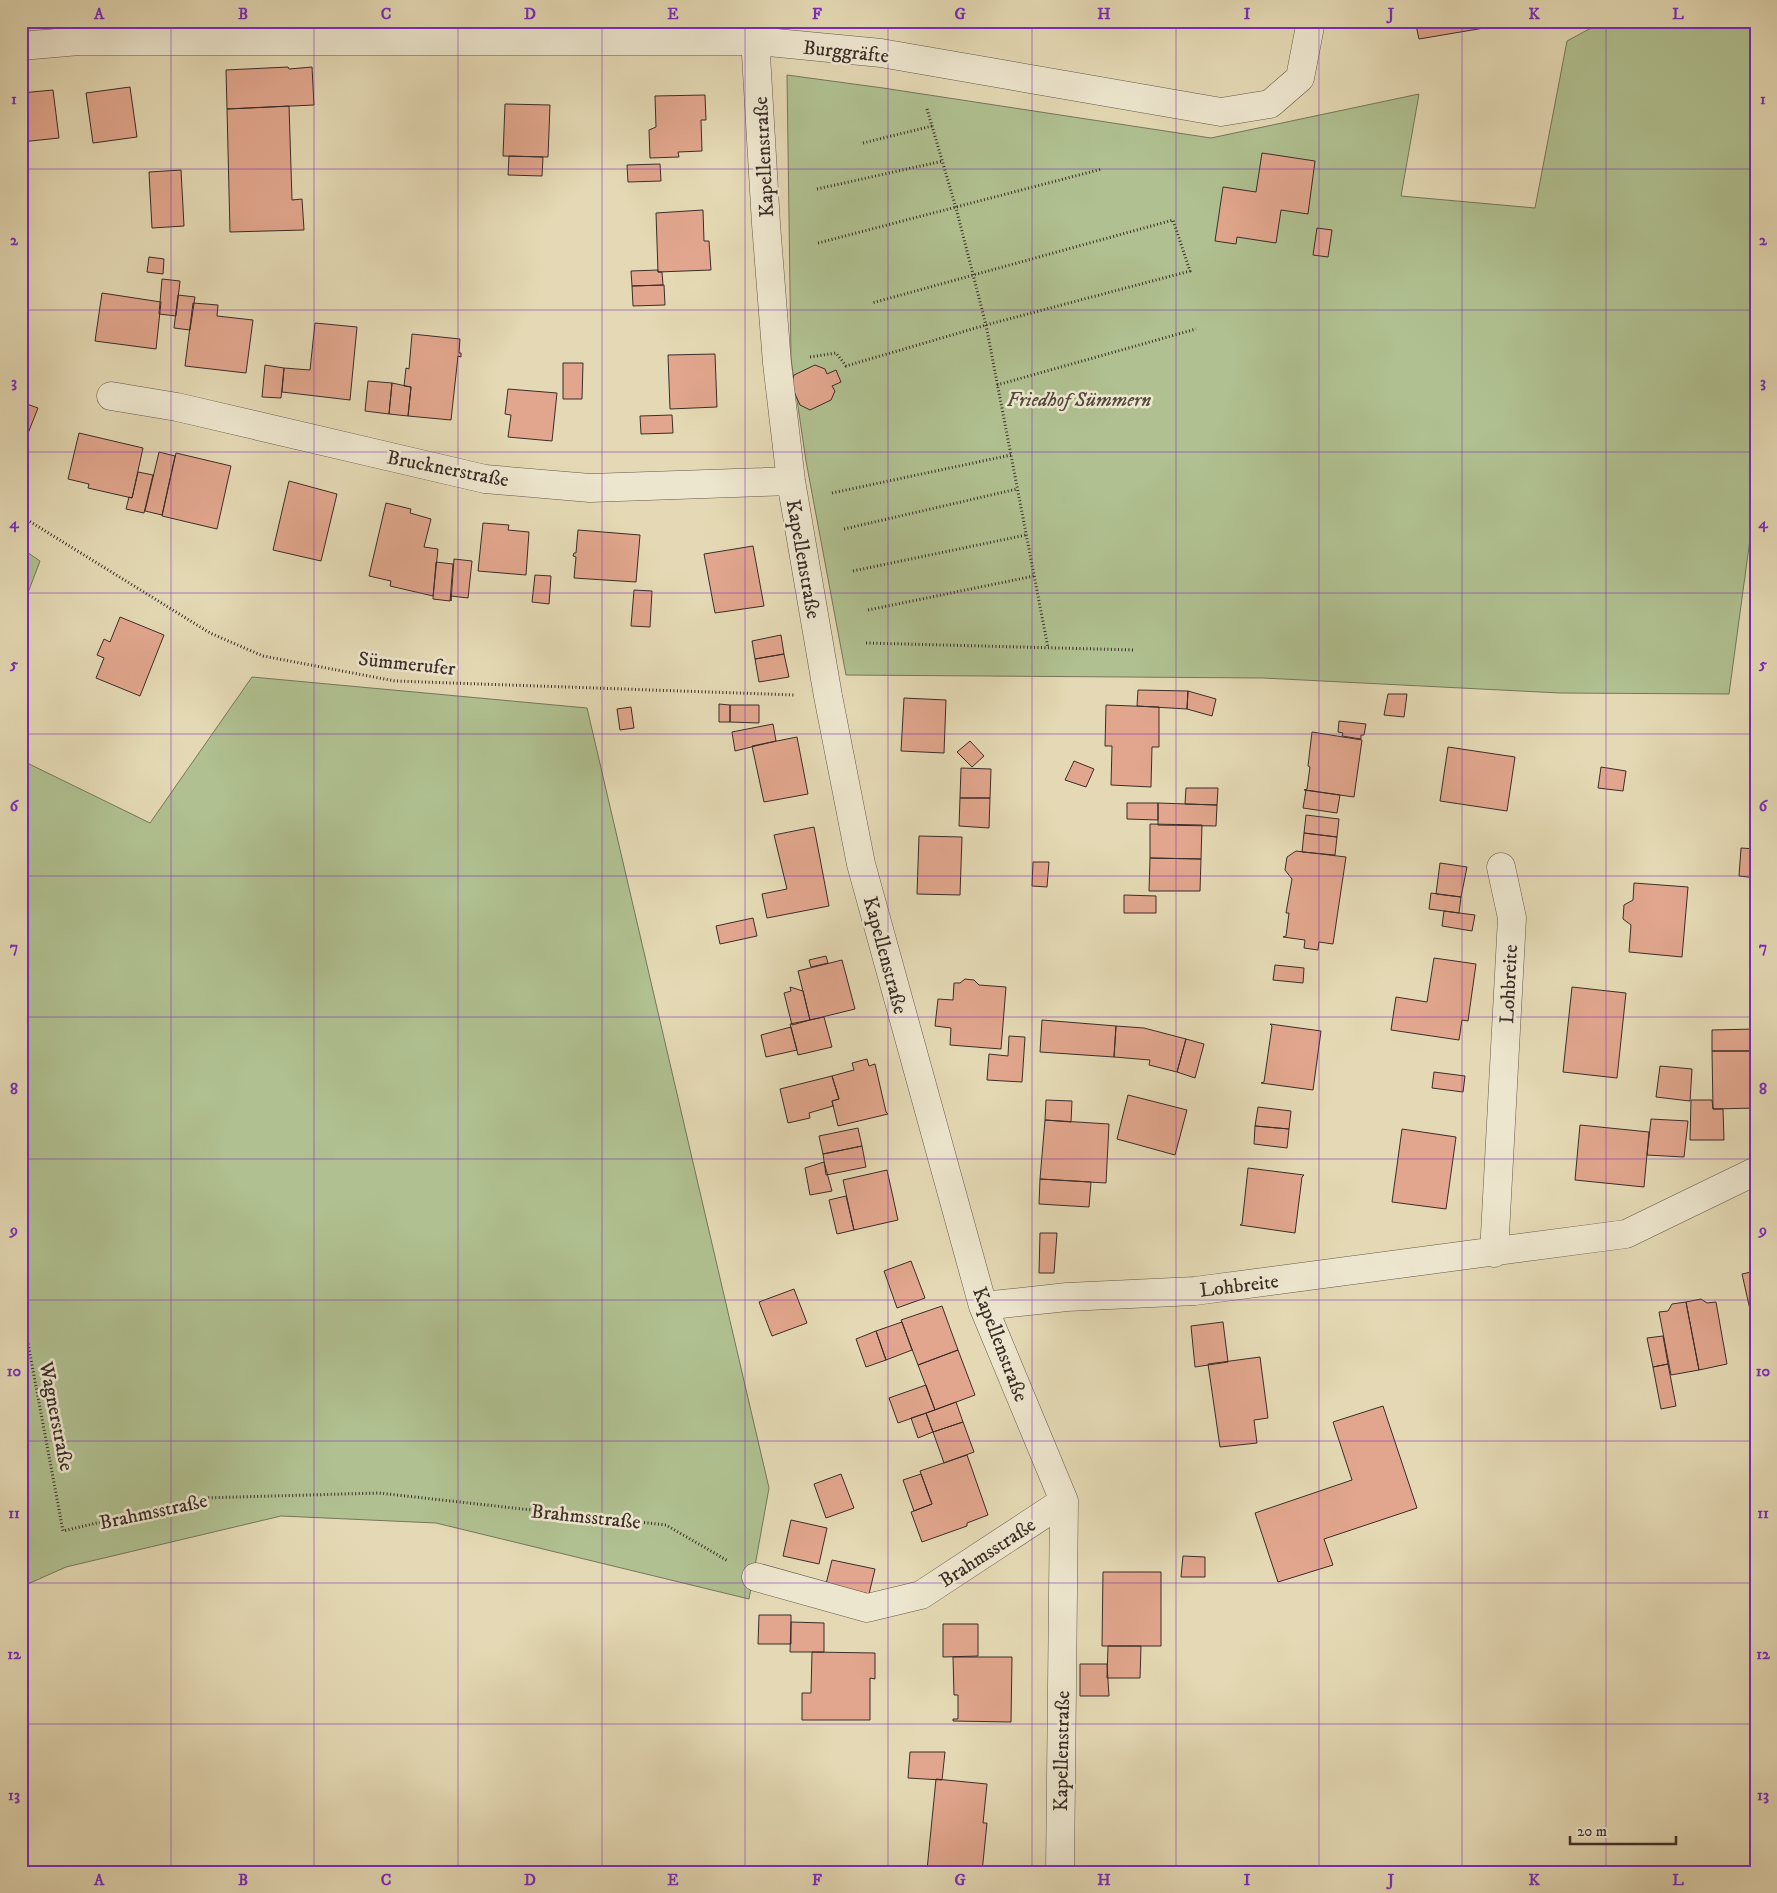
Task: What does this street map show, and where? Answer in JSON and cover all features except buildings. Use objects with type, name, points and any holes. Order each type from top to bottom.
[{"type":"street","name":"Burggräfte","points":[[21,46],[78,31],[756,31],[1222,112],[1270,104],[1300,78],[1311,21]]},
{"type":"street","name":"Kapellenstraße","points":[[756,31],[766,224],[777,363],[791,481],[828,696],[861,864],[983,1306],[1064,1501],[1060,1872]]},
{"type":"street","name":"Brucknerstraße","points":[[111,396],[178,408],[485,478],[590,488],[791,481]]},
{"type":"street","name":"Lohbreite","points":[[1494,1253],[1512,918],[1501,867]]},
{"type":"street","name":"Lohbreite","points":[[983,1306],[1066,1297],[1195,1291],[1494,1253],[1626,1234],[1756,1171]]},
{"type":"street","name":"Brahmsstraße","points":[[756,1577],[867,1608],[921,1596],[1064,1501]]},
{"type":"path","points":[[927,109],[956,208],[986,325],[1048,648]]},
{"type":"path","points":[[863,143],[932,126]]},
{"type":"path","points":[[817,190],[943,161]]},
{"type":"path","points":[[818,243],[1102,169]]},
{"type":"path","points":[[777,363],[836,353],[846,366],[986,325],[1190,271],[1173,220],[872,303]]},
{"type":"path","points":[[997,385],[1196,329]]},
{"type":"path","points":[[832,493],[1010,455]]},
{"type":"path","points":[[844,529],[1017,489]]},
{"type":"path","name":"Sümmerufer","points":[[21,516],[210,633],[263,656],[395,681],[828,696]]},
{"type":"path","points":[[853,571],[1026,535]]},
{"type":"path","points":[[868,610],[1034,576]]},
{"type":"path","points":[[866,643],[1135,650]]},
{"type":"path","name":"Wagnerstraße","points":[[21,1306],[63,1532]]},
{"type":"path","name":"Brahmsstraße","points":[[63,1532],[202,1498],[379,1493],[666,1525],[756,1577]]},
{"type":"green space","name":"Friedhof Sümmern","points":[[1604,21],[1756,21],[1756,495],[1729,694],[1560,693],[1263,678],[846,675],[806,461],[791,359],[787,75],[1211,138],[1419,94],[1401,196],[1535,208],[1567,41]]},
{"type":"green space","points":[[21,548],[40,561],[21,611]]},
{"type":"green space","points":[[252,677],[587,708],[769,1488],[749,1599],[436,1523],[281,1516],[66,1567],[21,1587],[21,760],[150,823]]}]
